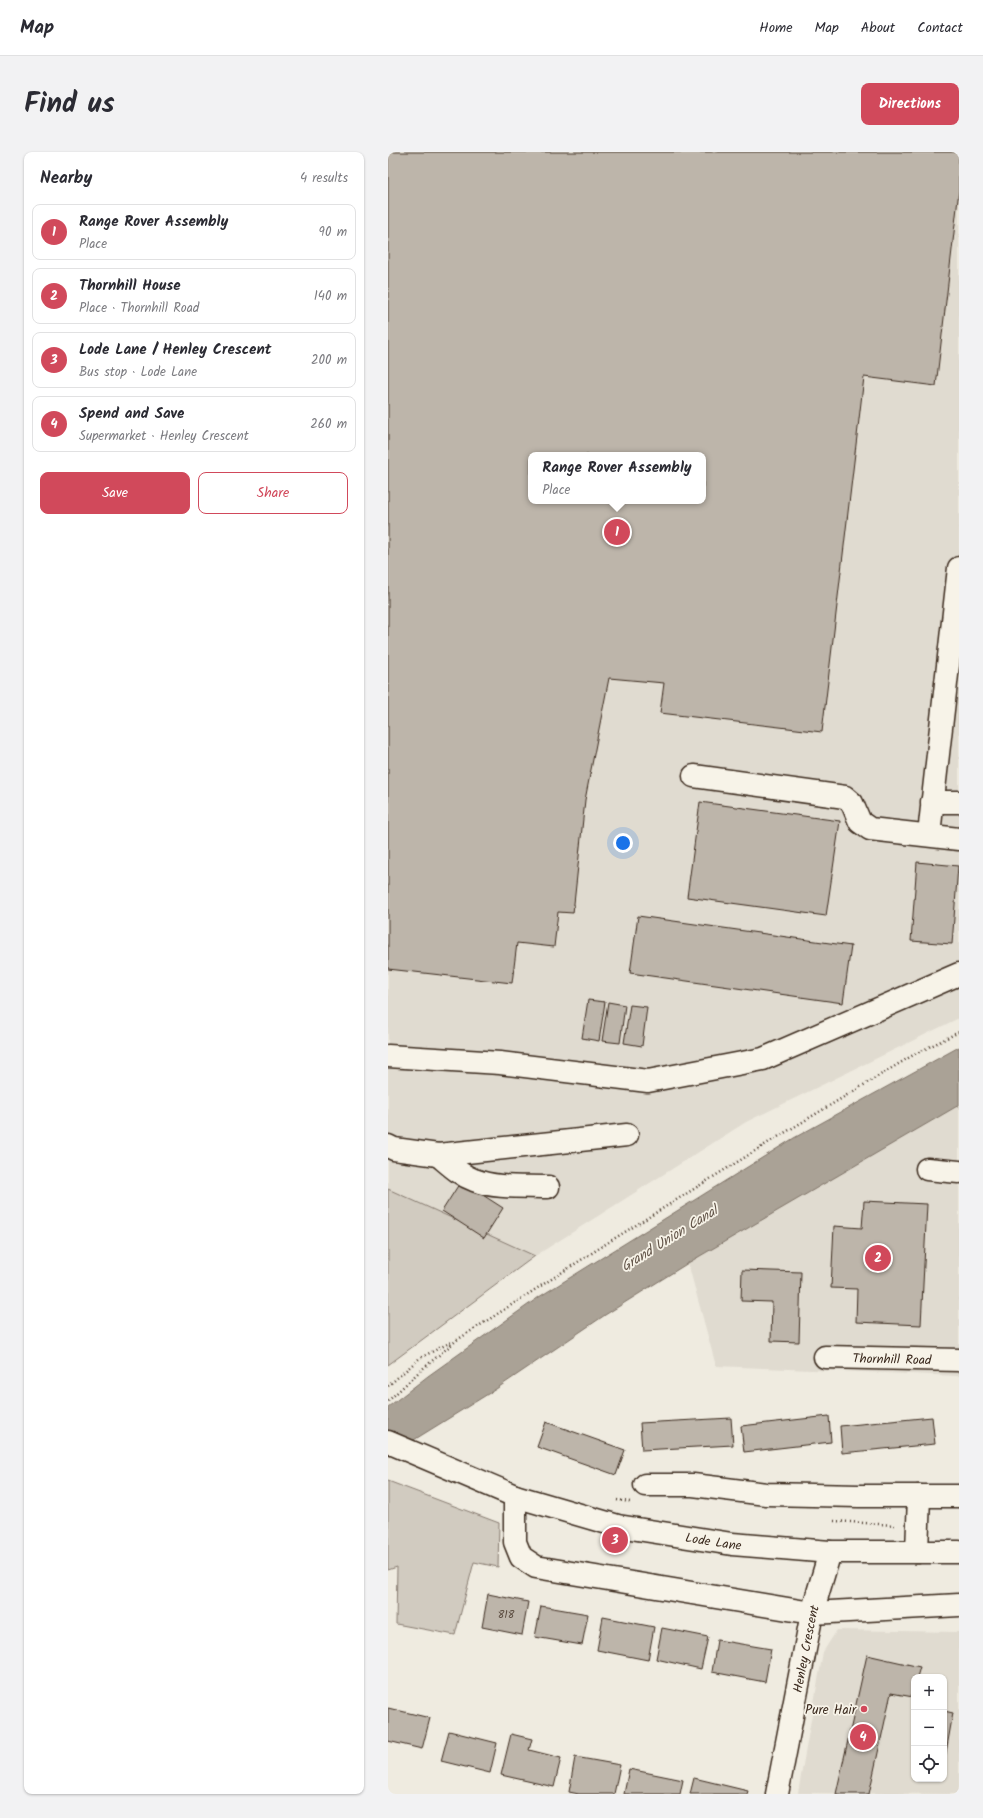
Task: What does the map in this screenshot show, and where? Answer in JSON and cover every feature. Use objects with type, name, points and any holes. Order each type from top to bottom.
[{"type":"street","points":[[929,834],[932,802],[951,714],[959,568]]},
{"type":"street","points":[[694,776],[846,797],[852,803],[860,822],[870,828],[929,834],[959,839]]},
{"type":"street","points":[[932,802],[959,802]]},
{"type":"street","points":[[388,1056],[500,1063],[648,1081],[763,1059],[959,974]]},
{"type":"street","points":[[388,1146],[394,1149],[438,1155],[628,1135]]},
{"type":"street","points":[[438,1155],[461,1173],[474,1180],[495,1185],[548,1186]]},
{"type":"street","points":[[927,1170],[959,1172]]},
{"type":"street","name":"Thornhill Road","points":[[825,1357],[959,1360]]},
{"type":"street","name":"Lode Lane","points":[[388,1442],[429,1461],[515,1496],[618,1526],[732,1544],[830,1552],[959,1552]]},
{"type":"street","points":[[645,1485],[693,1485],[766,1494],[959,1496]]},
{"type":"street","points":[[515,1496],[515,1542],[521,1557],[536,1566],[812,1613],[959,1605]]},
{"type":"street","points":[[917,1552],[919,1496]]},
{"type":"street","name":"Henley Crescent","points":[[777,1794],[812,1613],[830,1552]]},
{"type":"path","points":[[388,1386],[420,1358],[457,1340],[612,1240],[915,1054],[959,1032]]},
{"type":"path","points":[[388,1401],[420,1371],[457,1340]]},
{"type":"shaded area","points":[[388,152],[959,152],[959,1018],[746,1122],[535,1256],[388,1224]]},
{"type":"shaded area","points":[[959,1105],[959,1376],[716,1366],[688,1263]]},
{"type":"shaded area","points":[[388,1189],[535,1256],[388,1365]]},
{"type":"shaded area","points":[[388,1481],[499,1523],[498,1567],[474,1562],[455,1635],[396,1624],[397,1567],[388,1570]]},
{"type":"shaded area","points":[[837,1630],[959,1632],[959,1794],[798,1793],[823,1652]]},
{"type":"water","name":"Grand Union Canal","points":[[959,1047],[959,1105],[688,1263],[605,1315],[496,1389],[388,1456],[388,1407],[428,1376],[539,1297],[794,1138]]},
{"type":"building","points":[[388,152],[959,152],[959,190],[936,386],[864,377],[822,732],[660,713],[664,683],[609,678],[585,800],[573,913],[558,912],[554,947],[517,943],[512,983],[388,969]]},
{"type":"building","points":[[700,802],[840,821],[826,916],[687,897]]},
{"type":"building","points":[[917,862],[958,866],[952,944],[911,941]]},
{"type":"building","points":[[638,916],[851,946],[843,1003],[630,973]]},
{"type":"building","points":[[588,1000],[605,1002],[599,1041],[582,1038]]},
{"type":"building","points":[[608,1002],[625,1005],[620,1043],[602,1041]]},
{"type":"building","points":[[630,1005],[647,1007],[642,1046],[624,1043]]},
{"type":"building","points":[[461,1181],[503,1208],[484,1238],[442,1211]]},
{"type":"building","points":[[864,1201],[927,1204],[921,1325],[856,1322],[857,1289],[831,1288],[834,1226],[862,1228]]},
{"type":"building","points":[[742,1270],[801,1272],[799,1342],[771,1341],[772,1302],[741,1301]]},
{"type":"building","points":[[829,1416],[831,1442],[744,1452],[741,1426]]},
{"type":"building","points":[[932,1417],[935,1444],[842,1453],[840,1426]]},
{"type":"building","points":[[731,1418],[733,1445],[642,1450],[640,1423]]},
{"type":"building","points":[[546,1422],[625,1450],[616,1475],[537,1447]]},
{"type":"building","points":[[488,1594],[528,1602],[522,1635],[482,1627]]},
{"type":"building","points":[[541,1606],[588,1614],[582,1645],[535,1637]]},
{"type":"building","points":[[603,1617],[654,1627],[648,1660],[597,1650]]},
{"type":"building","points":[[662,1628],[708,1637],[701,1669],[656,1659]]},
{"type":"building","points":[[717,1640],[771,1649],[765,1682],[712,1672]]},
{"type":"building","points":[[867,1655],[920,1667],[918,1674],[911,1674],[911,1697],[891,1693],[869,1794],[836,1794]]},
{"type":"building","points":[[388,1708],[430,1718],[422,1749],[388,1741]]},
{"type":"building","points":[[947,1712],[953,1713],[947,1747]]},
{"type":"building","points":[[449,1731],[497,1743],[490,1773],[441,1761]]},
{"type":"building","points":[[511,1734],[532,1739],[529,1750],[561,1758],[554,1787],[501,1775]]},
{"type":"building","points":[[575,1757],[620,1765],[614,1794],[579,1794],[569,1792]]},
{"type":"building","points":[[629,1769],[683,1780],[680,1794],[624,1794]]},
{"type":"building","points":[[694,1778],[748,1791],[747,1794],[690,1794]]},
{"type":"place","name":"Range Rover Assembly","points":[[617,532]]},
{"type":"place","name":"Thornhill House","points":[[878,1258]]},
{"type":"place","name":"Lode Lane / Henley Crescent","points":[[615,1540]]},
{"type":"place","name":"Pure Hair","points":[[864,1709]]},
{"type":"place","name":"Spend and Save","points":[[863,1737]]}]
